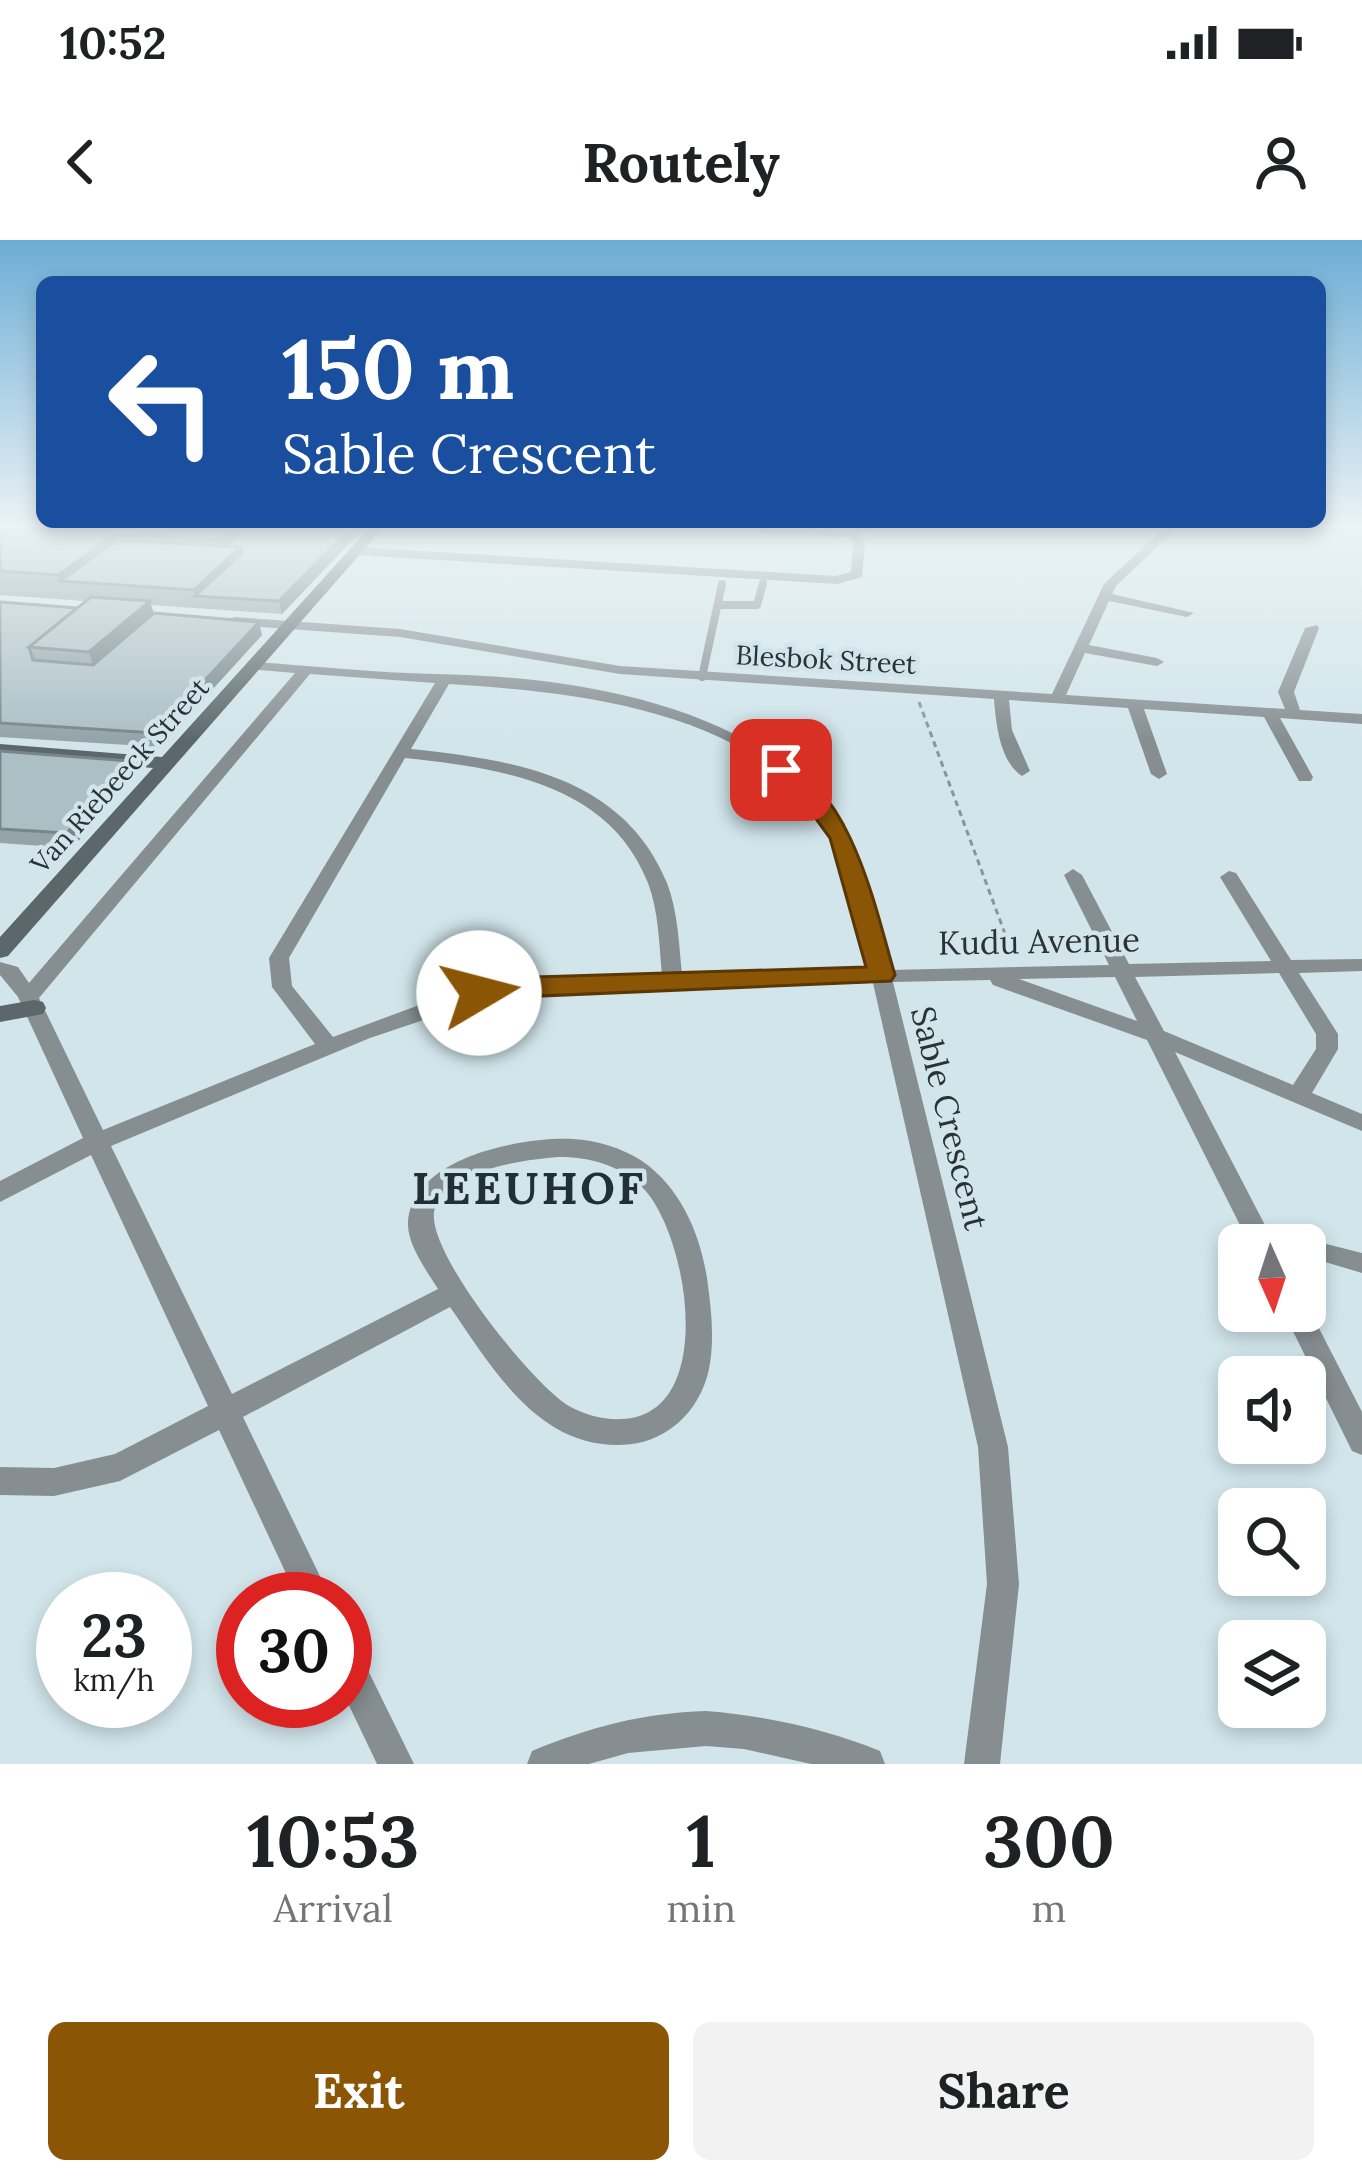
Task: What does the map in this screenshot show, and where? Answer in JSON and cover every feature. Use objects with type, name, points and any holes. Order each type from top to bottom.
[{"type":"street","name":"Van Riebeeck Street","points":[[0,952],[312,599]]},
{"type":"street","points":[[1057,699],[1103,599]]},
{"type":"street","points":[[1139,599],[1187,613]]},
{"type":"street","name":"Blesbok Street","points":[[219,620],[400,633],[603,668],[702,677],[1362,719]]},
{"type":"street","points":[[1294,715],[1286,692],[1312,628]]},
{"type":"street","points":[[1079,648],[1157,662]]},
{"type":"street","name":"Sable Crescent","points":[[253,666],[565,688],[634,701],[705,724],[763,756],[807,793],[842,838],[881,975],[993,1447],[1003,1584],[982,1764]]},
{"type":"street","points":[[0,1014],[31,1002],[306,670]]},
{"type":"street","points":[[330,1048],[282,987],[279,958],[445,678]]},
{"type":"street","points":[[1001,696],[1004,730],[1022,771]]},
{"type":"street","points":[[1135,705],[1159,774]]},
{"type":"street","points":[[1269,713],[1305,777]]},
{"type":"street","points":[[0,751],[166,764]]},
{"type":"street","points":[[400,753],[531,772],[598,806],[633,841],[657,880],[673,982]]},
{"type":"street","points":[[1073,875],[1252,1224]]},
{"type":"street","points":[[1229,877],[1288,967],[1328,1041],[1298,1096]]},
{"type":"street","name":"Kudu Avenue","points":[[0,1193],[98,1141],[428,1008],[494,990],[881,975],[1362,965]]},
{"type":"street","points":[[0,968],[11,972],[31,1002],[302,1572]]},
{"type":"street","points":[[988,976],[1154,1035],[1362,1123]]},
{"type":"street","points":[[530,1148],[578,1148],[617,1156],[656,1184],[686,1236],[694,1269],[699,1342],[692,1380],[674,1411],[644,1431],[608,1433],[580,1425],[540,1403],[520,1382],[455,1292],[419,1221],[422,1207],[439,1186],[480,1163],[530,1148]]},
{"type":"street","points":[[1326,1253],[1362,1263]]},
{"type":"street","points":[[0,1481],[54,1482],[105,1472],[455,1292]]},
{"type":"street","points":[[1307,1332],[1362,1442]]},
{"type":"street","points":[[372,1715],[396,1764]]},
{"type":"street","points":[[545,1764],[617,1734],[704,1728],[771,1736],[867,1764]]},
{"type":"lane","points":[[702,677],[721,599]]},
{"type":"lane","points":[[720,605],[754,607],[757,599]]},
{"type":"path","points":[[914,689],[1020,975]]},
{"type":"building","points":[[88,599],[150,601],[89,652],[29,647]]},
{"type":"building","points":[[0,602],[77,608],[29,647],[33,660],[93,665],[154,613],[259,622],[156,733],[0,723]]},
{"type":"building","points":[[0,751],[130,761],[67,833],[0,829]]},
{"type":"district","name":"LEEUHOF","points":[[529,1188]]},
{"type":"route","points":[[479,993],[535,985],[881,975],[842,838],[814,800],[781,770]]}]
